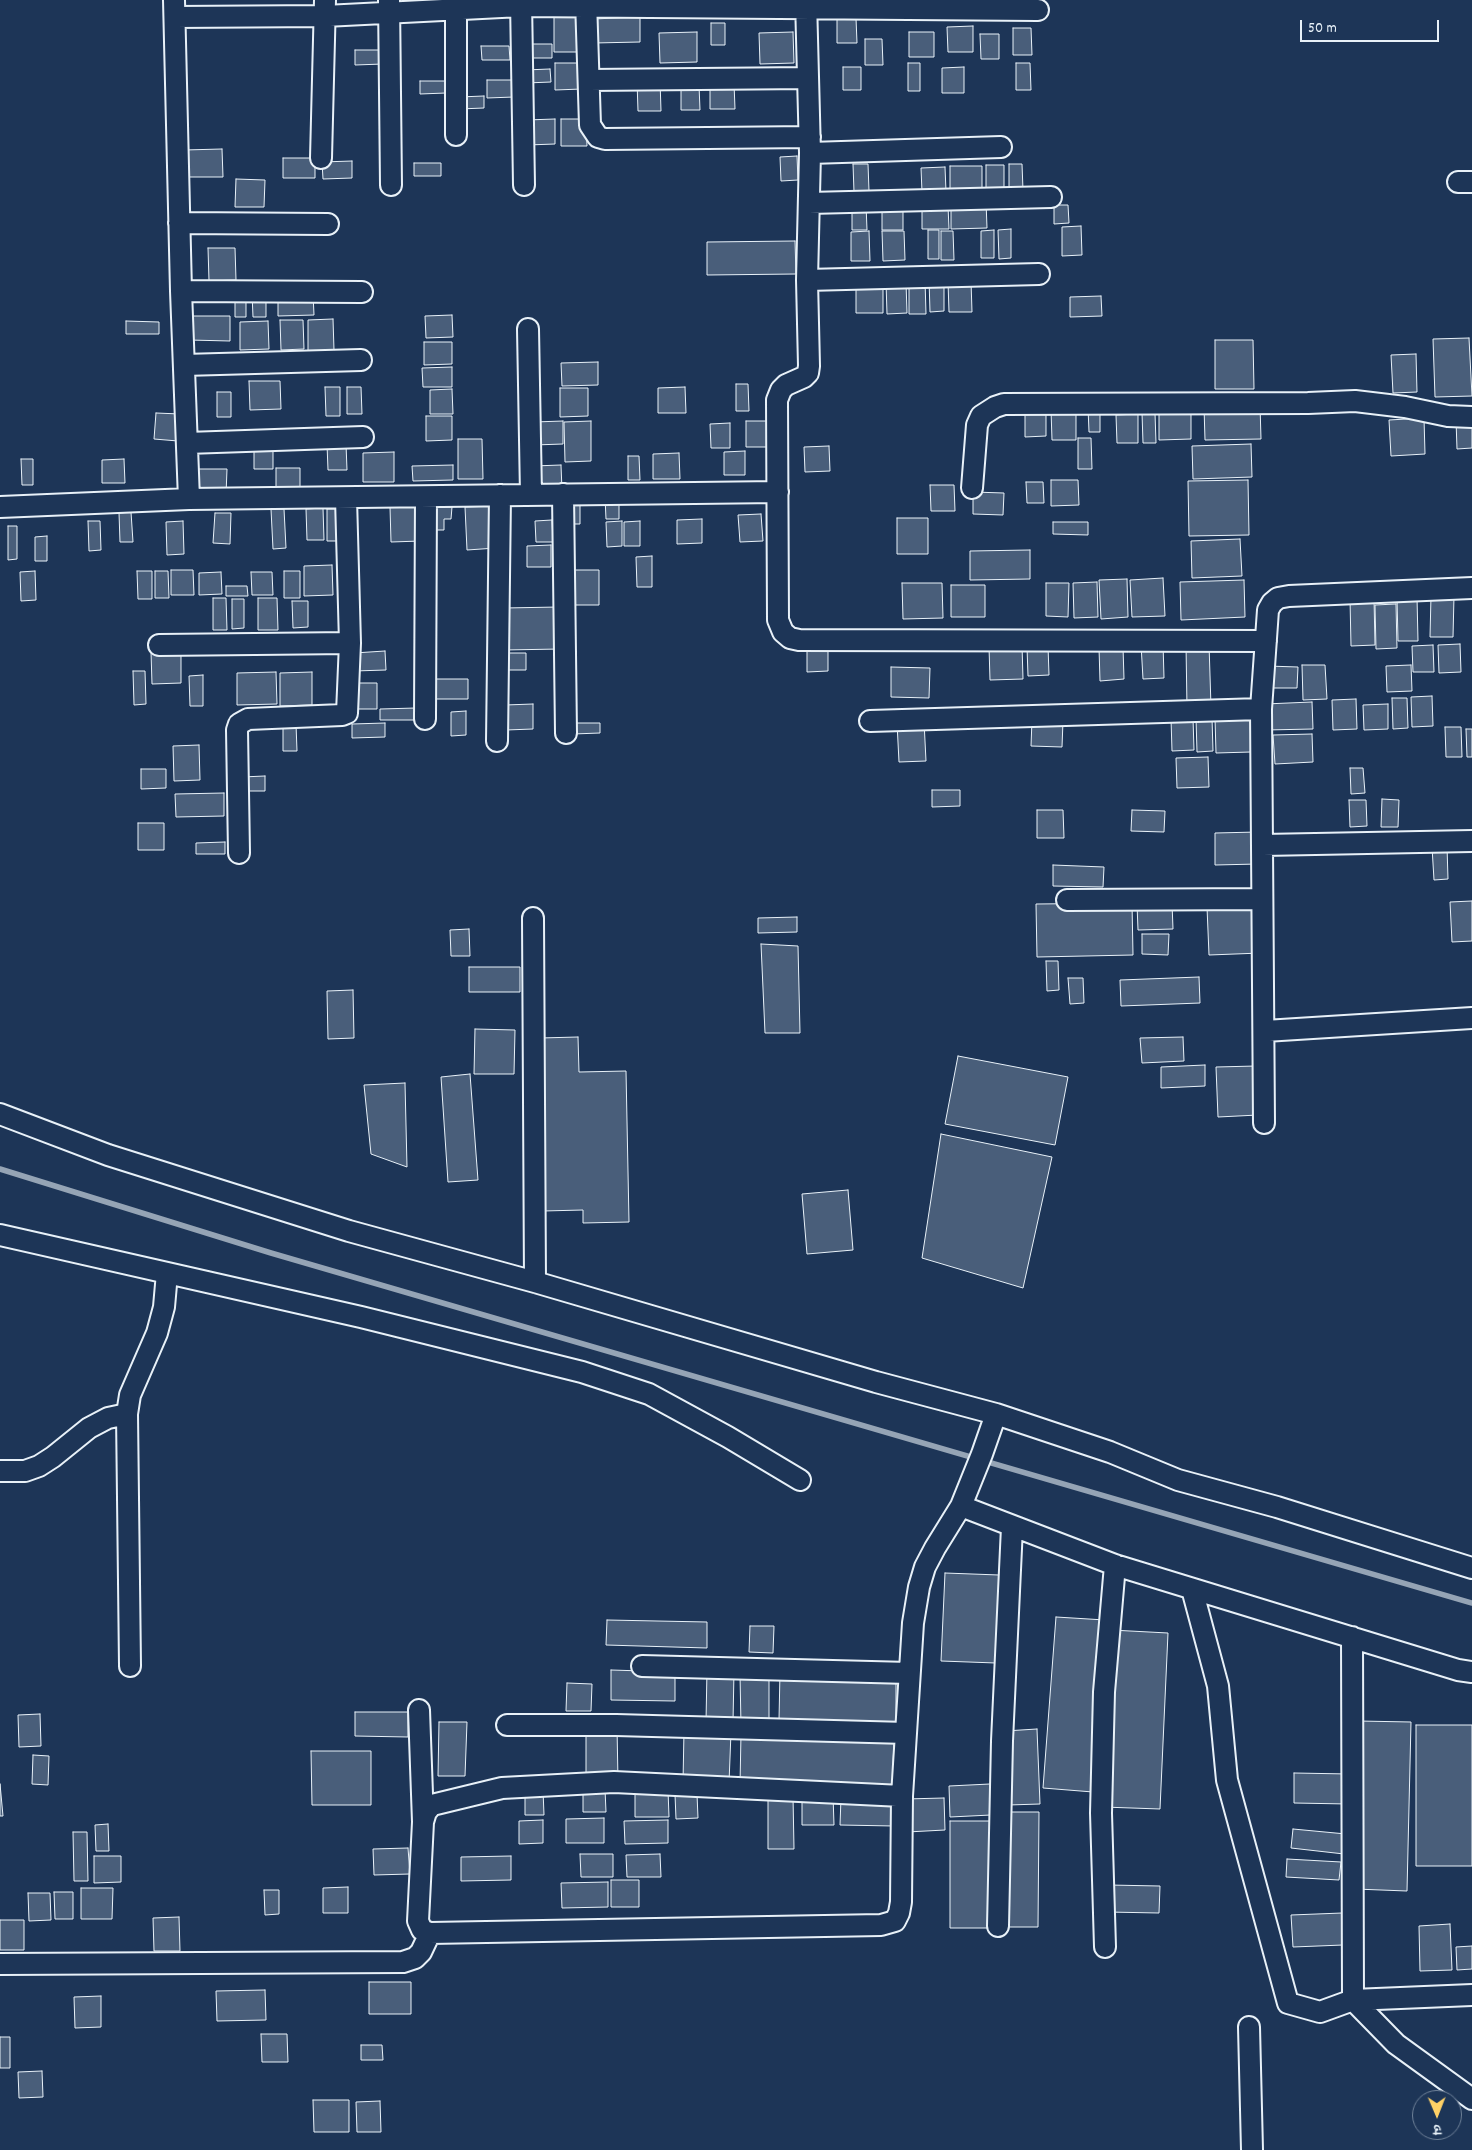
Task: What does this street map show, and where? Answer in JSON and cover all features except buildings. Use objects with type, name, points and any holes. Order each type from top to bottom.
[{"type":"street","points":[[521,3],[524,185]]},
{"type":"street","points":[[586,3],[590,125],[598,137],[605,139],[810,145],[1001,147]]},
{"type":"street","points":[[189,499],[181,291],[174,8],[325,8],[586,3],[806,4],[1038,10]]},
{"type":"street","points":[[806,4],[810,145],[808,280],[810,366],[808,373],[804,377],[786,385],[779,393],[778,620],[780,627],[790,638],[798,640],[956,642],[1266,641]]},
{"type":"street","points":[[456,5],[456,135]]},
{"type":"street","points":[[389,6],[391,185]]},
{"type":"street","points":[[321,158],[325,8]]},
{"type":"street","points":[[589,80],[808,78]]},
{"type":"street","points":[[809,203],[1051,197]]},
{"type":"street","points":[[180,223],[328,224]]},
{"type":"street","points":[[808,280],[1039,274]]},
{"type":"street","points":[[181,291],[362,292]]},
{"type":"street","points":[[528,329],[531,495]]},
{"type":"street","points":[[184,365],[361,360]]},
{"type":"street","points":[[972,488],[977,425],[981,416],[1004,404],[1308,403],[1355,401],[1405,407],[1448,416],[1472,417]]},
{"type":"street","points":[[187,443],[364,437]]},
{"type":"street","points":[[0,507],[189,499],[778,492]]},
{"type":"street","points":[[563,494],[566,732]]},
{"type":"street","points":[[497,741],[500,495]]},
{"type":"street","points":[[426,497],[426,719]]},
{"type":"street","points":[[239,853],[237,730],[239,724],[248,719],[342,715],[347,713],[350,643],[346,498]]},
{"type":"street","points":[[1264,1123],[1265,1031],[1261,709],[1268,610],[1272,603],[1284,597],[1472,588]]},
{"type":"street","points":[[159,645],[350,643]]},
{"type":"street","points":[[870,721],[1261,709]]},
{"type":"street","points":[[1263,845],[1472,841]]},
{"type":"street","points":[[1066,900],[1262,899]]},
{"type":"street","points":[[533,918],[535,1282]]},
{"type":"street","points":[[1265,1031],[1472,1018]]},
{"type":"street","points":[[0,1114],[108,1155],[349,1231],[535,1282],[876,1382],[996,1414],[1110,1452],[1178,1480],[1277,1507],[1472,1568]]},
{"type":"street","points":[[0,1236],[361,1317],[599,1377],[649,1394],[728,1437],[800,1480]]},
{"type":"street","points":[[130,1666],[126,1414],[130,1396],[157,1332],[164,1307],[167,1273]]},
{"type":"street","points":[[0,1471],[25,1470],[39,1466],[89,1428],[108,1418],[126,1414]]},
{"type":"street","points":[[419,1710],[423,1822],[418,1922],[422,1930],[430,1933],[881,1925],[892,1923],[899,1913],[901,1902],[902,1796],[909,1673],[913,1623],[919,1587],[934,1548],[961,1506],[996,1414]]},
{"type":"street","points":[[961,1506],[1115,1565],[1458,1670],[1472,1672]]},
{"type":"street","points":[[998,1926],[1002,1741],[1012,1527]]},
{"type":"street","points":[[1106,1947],[1101,1813],[1104,1692],[1115,1565]]},
{"type":"street","points":[[1192,1589],[1218,1686],[1226,1780],[1288,2003],[1320,2012],[1353,2000],[1472,1995]]},
{"type":"street","points":[[1352,1637],[1353,2000],[1396,2044],[1472,2099]]},
{"type":"street","points":[[642,1666],[909,1673]]},
{"type":"street","points":[[507,1725],[616,1725],[906,1733]]},
{"type":"street","points":[[423,1822],[426,1812],[432,1805],[502,1788],[586,1783],[614,1782],[902,1796]]},
{"type":"street","points":[[0,1964],[403,1962],[415,1958],[421,1952],[430,1933]]},
{"type":"street","points":[[1249,2027],[1252,2150]]},
{"type":"waterway","points":[[0,1169],[271,1253],[1472,1603]]}]
